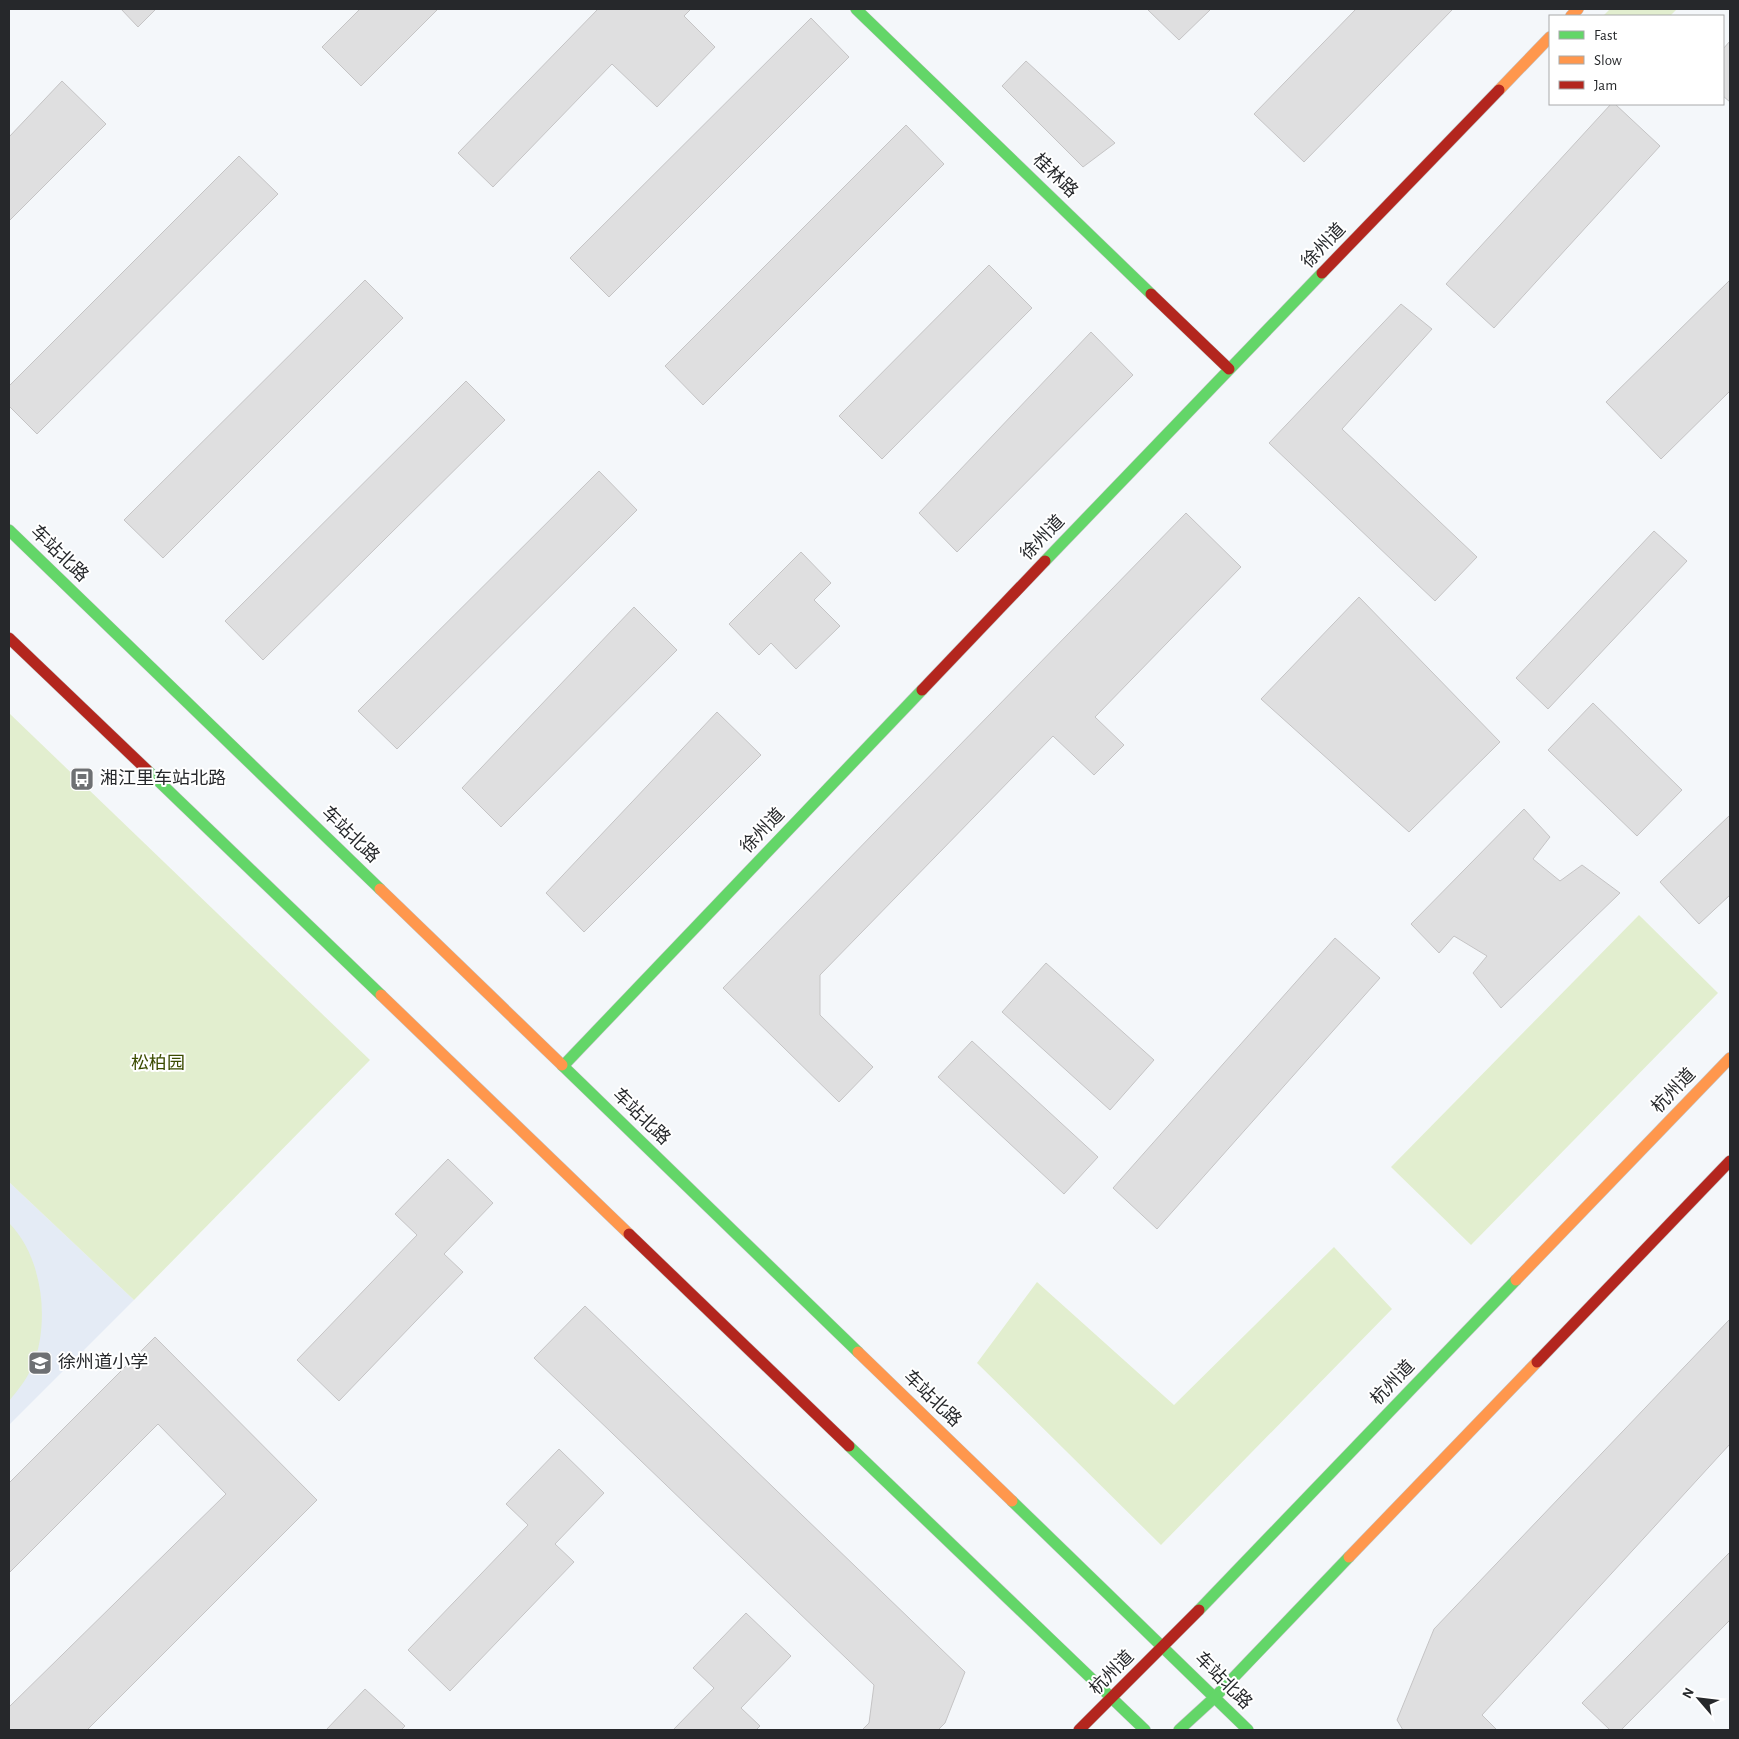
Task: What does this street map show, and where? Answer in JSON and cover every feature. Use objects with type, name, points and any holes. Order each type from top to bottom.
[{"type":"main road","name":"桂林路","points":[[856,9],[1229,369]]},
{"type":"main road","name":"徐州道","points":[[563,1066],[1229,369],[1549,38]]},
{"type":"main road","name":"车站北路","points":[[9,530],[1248,1730]]},
{"type":"main road","points":[[9,638],[1145,1730]]},
{"type":"main road","name":"杭州道","points":[[1080,1730],[1730,1058]]},
{"type":"main road","points":[[1179,1730],[1214,1698],[1730,1161]]},
{"type":"shaded area","name":"徐州道小学","points":[[9,1182],[134,1300],[9,1425]]},
{"type":"green space","points":[[1610,9],[1677,9],[1671,15],[1604,15]]},
{"type":"green space","name":"松柏园","points":[[9,713],[370,1060],[134,1300],[9,1182]]},
{"type":"green space","points":[[1639,915],[1718,993],[1471,1245],[1391,1167]]},
{"type":"green space","points":[[9,1223],[29,1253],[36,1272],[42,1310],[38,1348],[33,1365],[25,1380],[9,1401]]},
{"type":"green space","points":[[1334,1247],[1392,1309],[1161,1545],[977,1363],[1037,1282],[1174,1405]]},
{"type":"building","points":[[121,9],[156,9],[138,27]]},
{"type":"building","points":[[360,9],[438,9],[361,86],[322,47]]},
{"type":"building","points":[[598,9],[691,9],[684,16],[715,47],[657,107],[612,64],[493,187],[458,153]]},
{"type":"building","points":[[1147,9],[1211,9],[1179,40]]},
{"type":"building","points":[[1356,9],[1453,9],[1304,162],[1254,114]]},
{"type":"building","points":[[811,18],[849,57],[609,297],[570,258]]},
{"type":"building","points":[[1730,41],[1730,102],[1724,97],[1724,48]]},
{"type":"building","points":[[1026,61],[1115,143],[1083,167],[1002,86]]},
{"type":"building","points":[[62,81],[106,124],[9,221],[9,137]]},
{"type":"building","points":[[1610,105],[1616,105],[1660,146],[1494,328],[1446,284]]},
{"type":"building","points":[[906,125],[944,164],[703,405],[665,366]]},
{"type":"building","points":[[239,156],[278,194],[37,434],[9,406],[9,386]]},
{"type":"building","points":[[989,265],[1032,308],[882,459],[839,416]]},
{"type":"building","points":[[365,280],[403,318],[163,558],[124,520]]},
{"type":"building","points":[[1730,280],[1730,391],[1661,459],[1606,402]]},
{"type":"building","points":[[1401,304],[1432,329],[1342,429],[1477,557],[1435,601],[1269,443]]},
{"type":"building","points":[[1091,332],[1133,375],[957,552],[919,513]]},
{"type":"building","points":[[466,381],[505,420],[263,660],[225,621]]},
{"type":"building","points":[[599,471],[637,510],[397,749],[358,711]]},
{"type":"building","points":[[1186,513],[1241,567],[1095,717],[1124,745],[1094,775],[1053,736],[820,975],[820,1015],[873,1067],[839,1102],[723,988]]},
{"type":"building","points":[[1654,531],[1687,561],[1548,709],[1516,678]]},
{"type":"building","points":[[801,552],[831,583],[814,600],[840,626],[796,669],[771,643],[759,655],[729,624]]},
{"type":"building","points":[[1359,597],[1500,742],[1409,832],[1261,699]]},
{"type":"building","points":[[634,607],[677,650],[501,827],[462,788]]},
{"type":"building","points":[[1593,703],[1682,790],[1637,836],[1548,750]]},
{"type":"building","points":[[717,712],[761,755],[584,932],[546,893]]},
{"type":"building","points":[[1524,809],[1550,837],[1533,859],[1560,881],[1582,865],[1620,893],[1501,1008],[1473,973],[1487,956],[1454,936],[1439,953],[1411,924]]},
{"type":"building","points":[[1730,815],[1730,895],[1699,924],[1660,882]]},
{"type":"building","points":[[1335,938],[1380,978],[1157,1229],[1113,1188]]},
{"type":"building","points":[[1046,963],[1154,1060],[1110,1110],[1002,1012]]},
{"type":"building","points":[[972,1041],[1098,1157],[1064,1194],[938,1077]]},
{"type":"building","points":[[448,1159],[493,1203],[444,1254],[463,1272],[339,1401],[297,1360],[417,1235],[395,1214]]},
{"type":"building","points":[[585,1306],[965,1672],[945,1723],[938,1730],[862,1730],[869,1723],[874,1685],[534,1358]]},
{"type":"building","points":[[1730,1319],[1730,1444],[1482,1715],[1497,1730],[1403,1730],[1397,1720],[1434,1629]]},
{"type":"building","points":[[155,1337],[317,1500],[87,1730],[9,1730],[9,1707],[226,1494],[158,1424],[9,1573],[9,1483]]},
{"type":"building","points":[[559,1449],[604,1493],[555,1544],[574,1562],[450,1691],[408,1650],[528,1525],[506,1504]]},
{"type":"building","points":[[1730,1552],[1730,1620],[1621,1730],[1610,1730],[1582,1703]]},
{"type":"building","points":[[746,1613],[791,1656],[741,1708],[760,1726],[756,1730],[673,1730],[714,1688],[693,1668]]},
{"type":"building","points":[[365,1689],[405,1726],[401,1730],[326,1730]]},
{"type":"traffic: fast","points":[[856,9],[1151,294]]},
{"type":"traffic: fast","points":[[1045,561],[1322,273]]},
{"type":"traffic: fast","points":[[9,530],[380,889]]},
{"type":"traffic: fast","points":[[563,1066],[922,690]]},
{"type":"traffic: fast","points":[[147,770],[381,995]]},
{"type":"traffic: fast","points":[[562,1065],[858,1352]]},
{"type":"traffic: fast","points":[[1199,1610],[1516,1280]]},
{"type":"traffic: fast","points":[[849,1446],[1145,1730]]},
{"type":"traffic: fast","points":[[1012,1501],[1248,1730]]},
{"type":"traffic: fast","points":[[1179,1730],[1214,1698],[1349,1557]]},
{"type":"traffic: slow","points":[[1572,15],[1578,9]]},
{"type":"traffic: slow","points":[[1499,90],[1549,38]]},
{"type":"traffic: slow","points":[[380,889],[562,1065]]},
{"type":"traffic: slow","points":[[381,995],[629,1234]]},
{"type":"traffic: slow","points":[[1516,1280],[1730,1058]]},
{"type":"traffic: slow","points":[[858,1352],[1012,1501]]},
{"type":"traffic: slow","points":[[1349,1557],[1537,1362]]},
{"type":"traffic: jam","points":[[1322,273],[1499,90]]},
{"type":"traffic: jam","points":[[1151,294],[1229,369]]},
{"type":"traffic: jam","points":[[922,690],[1045,561]]},
{"type":"traffic: jam","points":[[9,638],[147,770]]},
{"type":"traffic: jam","points":[[1537,1362],[1730,1161]]},
{"type":"traffic: jam","points":[[629,1234],[849,1446]]},
{"type":"traffic: jam","points":[[1079,1730],[1199,1610]]},
{"type":"place","name":"湘江里车站北路","points":[[82,779]]},
{"type":"place","name":"徐州道小学","points":[[40,1363]]}]
